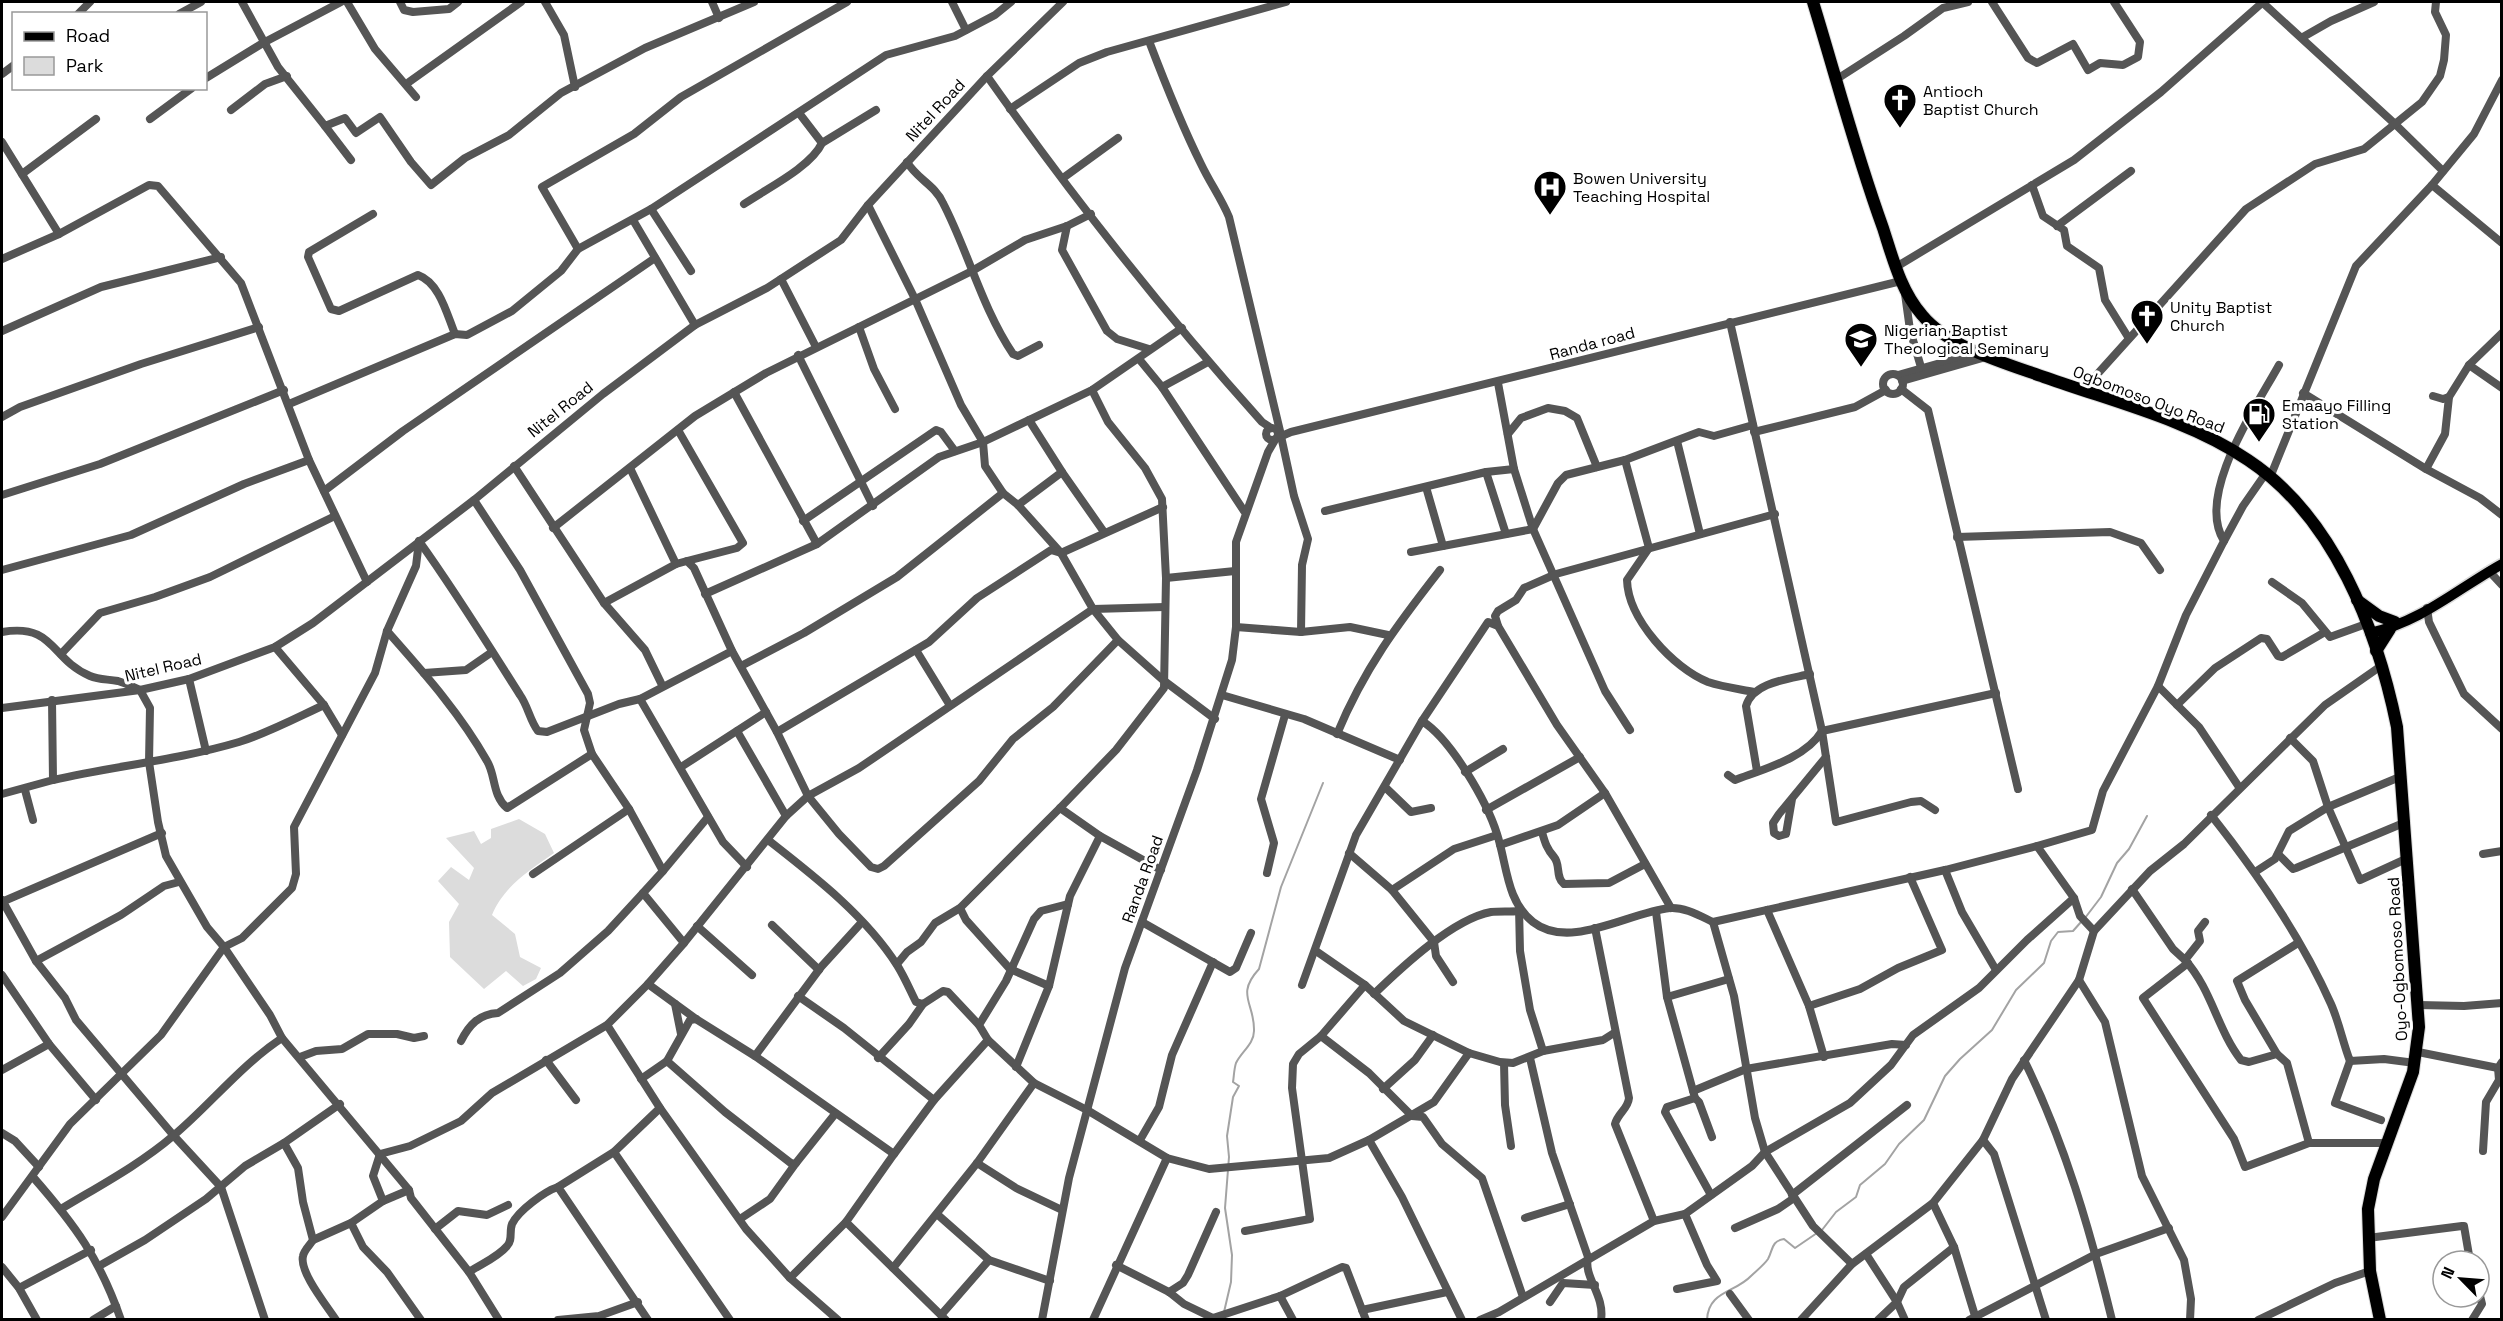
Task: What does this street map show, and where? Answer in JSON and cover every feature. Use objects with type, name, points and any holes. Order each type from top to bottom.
[{"type":"highway","name":"Ogbomoso Oyo Road","points":[[1813,2],[1869,189],[1896,267],[1902,284],[1923,317],[1941,332],[1984,354],[2173,423],[2235,451],[2269,474],[2313,522],[2345,575],[2368,628]]},
{"type":"highway","points":[[2355,598],[2371,612],[2392,625],[2376,651]]},
{"type":"highway","name":"Oyo-Ogbomoso Road","points":[[2368,628],[2397,727],[2419,1005],[2416,1057],[2370,1195],[2368,1238],[2370,1271],[2380,1320]]},
{"type":"main road","points":[[2368,628],[2392,625],[2430,608],[2502,564]]},
{"type":"street","points":[[183,12],[201,2]]},
{"type":"street","points":[[243,2],[263,43],[351,160]]},
{"type":"street","points":[[207,77],[263,43],[341,2]]},
{"type":"street","points":[[347,2],[375,49],[416,97]]},
{"type":"street","points":[[400,2],[404,10],[413,12],[449,9],[458,2]]},
{"type":"street","points":[[409,82],[521,2]]},
{"type":"street","points":[[545,2],[564,35],[575,87]]},
{"type":"street","points":[[712,2],[719,18]]},
{"type":"street","points":[[326,126],[345,118],[356,133],[380,117],[411,162],[431,185],[465,158],[509,135],[561,93],[645,48],[754,2]]},
{"type":"street","points":[[578,249],[542,187],[634,135],[681,97],[847,2]]},
{"type":"street","points":[[952,2],[966,30]]},
{"type":"street","points":[[289,404],[455,334],[466,335],[476,331],[512,310],[561,271],[578,249],[651,209],[886,55],[955,36],[995,15],[1011,2]]},
{"type":"street","name":"Nitel Road","points":[[2,708],[140,690],[189,679],[275,647],[313,623],[474,500],[603,394],[695,325],[781,279],[841,240],[868,205],[987,76],[1063,2]]},
{"type":"street","points":[[1010,109],[1079,63],[1286,2]]},
{"type":"street","points":[[1837,80],[1942,8],[1968,2]]},
{"type":"street","points":[[1992,2],[2028,58],[2037,63],[2073,44],[2088,70],[2100,63],[2123,65],[2138,57],[2140,42],[2114,2]]},
{"type":"street","points":[[1896,267],[2074,160],[2116,128],[2263,2],[2303,37],[2443,171]]},
{"type":"street","points":[[2303,37],[2331,21],[2374,2]]},
{"type":"street","points":[[2083,390],[2246,209],[2315,164],[2364,149],[2422,102],[2443,69],[2446,35],[2435,12],[2436,2]]},
{"type":"street","points":[[1149,41],[1176,112],[1203,169],[1220,194],[1229,217],[1274,434],[1308,539],[1302,565],[1301,632]]},
{"type":"street","points":[[231,110],[265,84],[287,76]]},
{"type":"street","points":[[987,76],[1063,178],[1208,362],[1274,434]]},
{"type":"street","points":[[1374,994],[1434,942],[1480,915],[1519,910],[1547,930],[1564,932],[1594,928],[1671,908],[1695,914],[1713,922],[1946,870],[2092,830],[2103,791],[2158,686],[2186,615],[2243,506],[2269,474],[2356,266],[2432,185],[2474,134],[2502,80]]},
{"type":"street","points":[[150,119],[189,90]]},
{"type":"street","points":[[744,204],[805,163],[822,143],[876,110]]},
{"type":"street","points":[[799,113],[822,143]]},
{"type":"street","points":[[22,174],[96,119]]},
{"type":"street","points":[[1063,178],[1118,138]]},
{"type":"street","points":[[2,142],[5,154],[22,174],[60,234]]},
{"type":"street","points":[[907,162],[913,171],[934,188],[943,201],[972,271],[1015,356],[1039,345]]},
{"type":"street","points":[[2057,226],[2131,171]]},
{"type":"street","points":[[2,259],[60,234],[152,184],[160,188],[241,283],[309,460],[367,582]]},
{"type":"street","points":[[2032,185],[2043,216],[2064,230],[2067,246],[2099,268],[2105,300],[2128,338]]},
{"type":"street","points":[[2432,185],[2500,238]]},
{"type":"street","points":[[868,205],[915,299],[961,405],[983,442],[985,466],[1003,493],[1018,505],[1061,553],[1093,609],[1118,640],[1163,680],[1215,719]]},
{"type":"street","points":[[651,209],[691,271]]},
{"type":"street","points":[[373,214],[309,252],[308,257],[331,309],[339,311],[418,275],[436,290],[455,334]]},
{"type":"street","points":[[553,528],[678,430],[734,392],[798,355],[972,271],[1025,240],[1068,226],[1091,214]]},
{"type":"street","points":[[633,220],[695,325]]},
{"type":"street","points":[[1068,226],[1062,250],[1107,331],[1117,339],[1149,350]]},
{"type":"street","points":[[2,331],[101,287],[221,257]]},
{"type":"street","points":[[324,491],[403,431],[655,258]]},
{"type":"street","points":[[781,279],[816,347]]},
{"type":"street","points":[[1902,284],[1922,370]]},
{"type":"street","name":"Randa road","points":[[1274,434],[1291,432],[1498,383],[1730,322],[1902,284]]},
{"type":"street","points":[[1730,322],[1822,731],[1836,822],[1911,802],[1921,801],[1935,810]]},
{"type":"street","points":[[2,417],[20,407],[141,364],[259,327]]},
{"type":"street","points":[[860,327],[874,369],[895,410]]},
{"type":"street","points":[[705,594],[817,544],[939,457],[983,442],[1092,390],[1182,328]]},
{"type":"street","points":[[2426,469],[2445,434],[2449,397],[2469,365],[2502,333]]},
{"type":"street","points":[[1533,529],[1561,478],[1625,460],[1699,432],[1714,436],[1855,407],[1886,390],[1894,393],[1900,382],[1922,370],[1984,354]]},
{"type":"street","points":[[798,355],[873,506]]},
{"type":"street","points":[[1138,358],[1162,387],[1245,511]]},
{"type":"street","points":[[1162,387],[1208,362]]},
{"type":"street","points":[[2224,541],[2218,531],[2218,486],[2279,365]]},
{"type":"street","points":[[2469,365],[2502,388]]},
{"type":"street","points":[[1886,390],[1885,379],[1889,375],[1900,382],[1928,410],[2018,789]]},
{"type":"street","points":[[1498,383],[1514,469],[1533,529],[1556,574],[1605,690],[1630,730]]},
{"type":"street","points":[[2,495],[100,464],[284,390]]},
{"type":"street","points":[[897,964],[907,952],[921,942],[935,923],[960,908],[1060,808],[1116,750],[1162,693],[1166,578],[1163,507],[1152,479],[1108,422],[1092,390]]},
{"type":"street","points":[[734,392],[817,544]]},
{"type":"street","points":[[2303,393],[2426,469],[2480,498],[2502,515]]},
{"type":"street","points":[[2433,396],[2443,399],[2449,397]]},
{"type":"street","points":[[1508,434],[1521,418],[1548,408],[1565,411],[1577,418],[1597,467]]},
{"type":"street","points":[[1029,420],[1104,532]]},
{"type":"street","points":[[604,603],[676,564],[737,548],[743,543],[678,430]]},
{"type":"street","points":[[803,521],[936,430],[941,432],[956,451]]},
{"type":"street","name":"Randa Road","points":[[1042,1320],[1062,1209],[1125,968],[1215,719],[1233,660],[1236,627],[1236,542],[1274,434]]},
{"type":"street","points":[[1677,441],[1700,534]]},
{"type":"street","points":[[2,570],[131,535],[244,484],[309,460]]},
{"type":"street","points":[[1625,460],[1649,548],[1627,580],[1640,623],[1662,648],[1698,677],[1709,682],[1754,692]]},
{"type":"street","points":[[514,466],[604,603],[645,650],[662,685]]},
{"type":"street","points":[[630,468],[676,564]]},
{"type":"street","points":[[1325,511],[1486,472],[1514,469]]},
{"type":"street","points":[[1018,505],[1062,472]]},
{"type":"street","points":[[1486,472],[1506,534]]},
{"type":"street","points":[[1426,486],[1443,546]]},
{"type":"street","points":[[741,666],[804,633],[897,577],[1003,493]]},
{"type":"street","points":[[474,500],[520,570],[588,694],[590,703],[584,730],[592,753],[629,809],[663,871]]},
{"type":"street","points":[[777,732],[916,650],[935,637],[977,598],[1051,550],[1061,553],[1163,507]]},
{"type":"street","points":[[1671,908],[1605,793],[1557,725],[1498,626],[1495,616],[1498,611],[1516,600],[1524,588],[1556,574],[1775,514]]},
{"type":"street","points":[[61,654],[100,613],[155,597],[210,577],[335,516]]},
{"type":"street","points":[[1411,552],[1533,529]]},
{"type":"street","points":[[1957,537],[2110,532],[2140,543],[2160,570]]},
{"type":"street","points":[[419,541],[462,600],[522,698],[538,731],[547,732],[619,704],[639,699],[662,685],[732,651]]},
{"type":"street","points":[[2,1217],[70,1124],[161,1035],[224,947],[242,938],[292,888],[296,874],[294,827],[375,673],[387,631],[416,566],[419,541]]},
{"type":"street","points":[[687,561],[694,568],[732,651],[777,732],[808,796],[839,834],[871,867],[878,869],[979,781],[1012,739],[1053,706],[1118,640]]},
{"type":"street","points":[[1337,734],[1354,692],[1388,635],[1440,570]]},
{"type":"street","points":[[1166,578],[1235,571]]},
{"type":"street","points":[[2489,571],[2502,585]]},
{"type":"street","points":[[2272,582],[2302,603],[2325,632],[2333,638],[2368,628]]},
{"type":"street","points":[[380,1154],[410,1146],[461,1121],[492,1094],[607,1025],[648,984],[684,943],[786,816],[808,796],[859,768],[949,704],[1093,609],[1165,607]]},
{"type":"street","points":[[2430,608],[2464,694],[2502,729]]},
{"type":"street","points":[[1302,985],[1356,835],[1422,721],[1488,622],[1498,626]]},
{"type":"street","points":[[1236,627],[1301,632],[1350,627],[1388,635]]},
{"type":"street","points":[[2,630],[28,630],[39,633],[78,670],[91,676],[118,681],[140,690],[150,708],[149,762],[158,822],[166,856],[179,882],[207,927],[224,947],[270,1015],[282,1038],[340,1104],[409,1190],[411,1198],[469,1272],[500,1320]]},
{"type":"street","points":[[387,631],[448,701],[488,763],[493,786],[507,808],[592,753]]},
{"type":"street","points":[[2176,705],[2215,668],[2261,638],[2267,639],[2278,656],[2282,657],[2325,632]]},
{"type":"street","points":[[275,647],[324,705],[342,735]]},
{"type":"street","points":[[916,650],[949,704]]},
{"type":"street","points":[[424,673],[466,670],[492,652]]},
{"type":"street","points":[[1801,1320],[1852,1264],[1933,1203],[1983,1140],[2012,1078],[2079,980],[2094,931],[2133,889],[2184,844],[2239,787],[2325,705],[2381,666]]},
{"type":"street","points":[[1757,771],[1746,706],[1754,692],[1763,687],[1809,674]]},
{"type":"street","points":[[189,679],[206,751]]},
{"type":"street","points":[[2158,686],[2199,727],[2239,787]]},
{"type":"street","points":[[1728,775],[1735,780],[1781,762],[1812,742],[1822,731],[1996,693]]},
{"type":"street","points":[[1222,695],[1304,719],[1400,760]]},
{"type":"street","points":[[639,699],[723,842],[747,867]]},
{"type":"street","points":[[52,700],[53,780]]},
{"type":"street","points":[[2,794],[25,790],[53,780],[206,751],[248,739],[324,705]]},
{"type":"street","points":[[681,767],[766,712]]},
{"type":"street","points":[[1267,873],[1274,843],[1261,799],[1285,715]]},
{"type":"street","points":[[1422,721],[1441,734],[1486,810],[1497,836],[1512,893],[1519,910],[1520,951],[1530,1010],[1543,1051]]},
{"type":"street","points":[[737,731],[786,816]]},
{"type":"street","points":[[2290,738],[2313,761],[2328,807],[2360,880],[2408,858]]},
{"type":"street","points":[[1465,772],[1503,749]]},
{"type":"street","points":[[1486,810],[1580,757]]},
{"type":"street","points":[[1792,799],[1826,757]]},
{"type":"street","points":[[2255,872],[2278,854],[2289,831],[2328,807],[2402,776]]},
{"type":"street","points":[[1385,787],[1411,812],[1431,808]]},
{"type":"street","points":[[25,790],[33,820]]},
{"type":"street","points":[[1500,845],[1558,825],[1605,793]]},
{"type":"street","points":[[1060,808],[1100,836],[1161,870]]},
{"type":"street","points":[[533,874],[629,809]]},
{"type":"street","points":[[2211,815],[2255,872],[2332,1005],[2350,1061],[2335,1102],[2381,1120]]},
{"type":"street","points":[[461,1041],[470,1024],[490,1013],[498,1013],[560,973],[608,931],[708,817]]},
{"type":"street","points":[[2278,854],[2293,868],[2406,822]]},
{"type":"street","points":[[1542,832],[1547,850],[1554,857],[1558,876],[1564,884],[1609,883],[1645,864]]},
{"type":"street","points":[[162,833],[3,901],[36,961],[66,998],[76,1020],[174,1136],[221,1187],[265,1319]]},
{"type":"street","points":[[1016,1067],[1048,986],[1068,904],[1100,836]]},
{"type":"street","points":[[1392,890],[1454,849],[1497,836]]},
{"type":"street","points":[[768,840],[822,883],[862,922],[897,964],[916,1002],[922,1004]]},
{"type":"street","points":[[2037,846],[2074,898],[2080,916],[2094,931]]},
{"type":"street","points":[[2483,854],[2502,851]]},
{"type":"street","points":[[1349,853],[1392,890],[1434,942],[1436,956],[1453,982]]},
{"type":"street","points":[[1946,870],[1962,912],[1996,970]]},
{"type":"street","points":[[1809,1006],[1860,989],[1898,968],[1942,950],[1910,877]]},
{"type":"street","points":[[36,961],[121,915],[164,886],[179,882]]},
{"type":"street","points":[[2133,889],[2173,949],[2186,962],[2211,997],[2221,1024],[2241,1060],[2249,1062],[2277,1054]]},
{"type":"street","points":[[643,893],[684,943]]},
{"type":"street","points":[[1480,1320],[1501,1316],[1523,1297],[1588,1257],[1654,1221],[1685,1215],[1752,1166],[1765,1152],[1850,1102],[1891,1065],[1913,1035],[1979,988],[2074,898]]},
{"type":"street","points":[[979,1025],[1006,981],[1029,928],[1041,911],[1068,904]]},
{"type":"street","points":[[960,908],[966,920],[1010,969],[1048,986]]},
{"type":"street","points":[[1767,910],[1809,1006],[1824,1057]]},
{"type":"street","points":[[1656,912],[1667,997],[1694,1094],[1712,1137]]},
{"type":"street","points":[[2205,921],[2198,932],[2200,942],[2186,962],[2143,998],[2234,1139],[2245,1167],[2309,1143],[2386,1143]]},
{"type":"street","points":[[754,1056],[798,996],[862,922]]},
{"type":"street","points":[[1142,922],[1233,972],[1251,933]]},
{"type":"street","points":[[1713,922],[1729,979],[1757,1131],[1765,1152],[1813,1226],[1852,1264]]},
{"type":"street","points":[[772,925],[819,970]]},
{"type":"street","points":[[697,926],[752,975]]},
{"type":"street","points":[[1594,928],[1629,1098],[1628,1105],[1617,1117],[1615,1124],[1654,1221]]},
{"type":"street","points":[[2298,943],[2237,981],[2245,1000],[2277,1054],[2287,1063],[2309,1143]]},
{"type":"street","points":[[1316,951],[1365,985],[1404,1021],[1469,1053],[1504,1063],[1530,1058],[1543,1051],[1603,1040],[1614,1033]]},
{"type":"street","points":[[1140,1140],[1159,1107],[1172,1055],[1213,962]]},
{"type":"street","points":[[2,975],[49,1044],[96,1101]]},
{"type":"street","points":[[1667,997],[1729,979]]},
{"type":"street","points":[[2079,980],[2105,1022],[2142,1176],[2179,1247],[2188,1276],[2190,1320]]},
{"type":"street","points":[[648,984],[894,1154]]},
{"type":"street","points":[[1245,1231],[1310,1219],[1292,1088],[1293,1064],[1299,1054],[1321,1036],[1365,985]]},
{"type":"street","points":[[878,1058],[909,1024],[922,1004],[943,991],[948,992],[979,1025],[988,1040],[1034,1083],[1087,1110],[1167,1158],[1209,1169],[1329,1158],[1369,1140],[1412,1116],[1439,1097],[1469,1053]]},
{"type":"street","points":[[798,996],[934,1100]]},
{"type":"street","points":[[2419,1005],[2464,1006],[2502,1003]]},
{"type":"street","points":[[675,1004],[681,1034]]},
{"type":"street","points":[[641,1079],[667,1061],[690,1020],[696,1019]]},
{"type":"street","points":[[607,1025],[660,1108],[740,1220],[790,1278],[834,1318]]},
{"type":"street","points":[[300,1057],[316,1052],[342,1049],[368,1034],[397,1034],[414,1038],[424,1036]]},
{"type":"street","points":[[1383,1089],[1415,1060],[1433,1035]]},
{"type":"street","points":[[1321,1036],[1369,1073],[1412,1116],[1422,1117],[1442,1144],[1482,1178],[1523,1297]]},
{"type":"street","points":[[61,1209],[147,1156],[174,1136],[250,1060],[282,1038]]},
{"type":"street","points":[[790,1278],[846,1222],[934,1100],[988,1040]]},
{"type":"street","points":[[2,1070],[49,1044]]},
{"type":"street","points":[[1711,1195],[1665,1112],[1667,1107],[1746,1069],[1892,1044],[1906,1045]]},
{"type":"street","points":[[2350,1061],[2416,1057],[2500,1065],[2499,1080],[2486,1102],[2483,1151]]},
{"type":"street","points":[[1530,1058],[1552,1153],[1588,1257],[1586,1265],[1603,1305],[1601,1320]]},
{"type":"street","points":[[546,1060],[576,1100]]},
{"type":"street","points":[[2024,1060],[2056,1128],[2096,1254],[2112,1320]]},
{"type":"street","points":[[667,1061],[761,1141],[788,1162],[796,1163]]},
{"type":"street","points":[[1504,1063],[1504,1095],[1511,1146]]},
{"type":"street","points":[[893,1268],[938,1215],[1034,1083]]},
{"type":"street","points":[[99,1266],[145,1240],[221,1187],[245,1166],[284,1143],[340,1104]]},
{"type":"street","points":[[1734,1227],[1778,1209],[1907,1105]]},
{"type":"street","points":[[469,1272],[506,1248],[511,1241],[514,1222],[542,1194],[558,1187],[614,1152],[660,1108]]},
{"type":"street","points":[[740,1220],[770,1199],[835,1114]]},
{"type":"street","points":[[2,1133],[15,1141],[39,1167]]},
{"type":"street","points":[[1369,1140],[1402,1197],[1462,1320]]},
{"type":"street","points":[[1983,1140],[1994,1154],[2046,1320]]},
{"type":"street","points":[[284,1143],[298,1168],[303,1202],[313,1240]]},
{"type":"street","points":[[614,1152],[730,1320]]},
{"type":"street","points":[[380,1154],[373,1176],[383,1201]]},
{"type":"street","points":[[1093,1320],[1116,1265],[1167,1158]]},
{"type":"street","points":[[977,1163],[1016,1188],[1062,1209]]},
{"type":"street","points":[[33,1177],[61,1209],[91,1250],[121,1320]]},
{"type":"street","points":[[558,1187],[638,1302],[648,1320]]},
{"type":"street","points":[[336,1320],[312,1284],[302,1260],[303,1255],[313,1240],[351,1223],[383,1201],[409,1190]]},
{"type":"street","points":[[1933,1203],[1954,1247],[1973,1318],[2096,1254],[2169,1228]]},
{"type":"street","points":[[1526,1218],[1570,1204]]},
{"type":"street","points":[[435,1229],[458,1211],[487,1215],[508,1205]]},
{"type":"street","points":[[1169,1292],[1183,1283],[1188,1275],[1216,1212]]},
{"type":"street","points":[[938,1215],[989,1260],[1050,1281]]},
{"type":"street","points":[[1677,1289],[1718,1281],[1707,1265],[1685,1215]]},
{"type":"street","points":[[846,1222],[944,1317],[989,1260]]},
{"type":"street","points":[[351,1223],[363,1247],[387,1272],[421,1320]]},
{"type":"street","points":[[2368,1238],[2462,1226],[2468,1249]]},
{"type":"street","points":[[1878,1320],[1897,1302],[1904,1287],[1954,1247]]},
{"type":"street","points":[[19,1288],[91,1250]]},
{"type":"street","points":[[1866,1254],[1897,1302],[1905,1320]]},
{"type":"street","points":[[1116,1265],[1213,1318],[1280,1296],[1342,1267],[1346,1268],[1366,1320]]},
{"type":"street","points":[[2,1267],[19,1288],[36,1320]]},
{"type":"street","points":[[2259,1320],[2326,1286],[2370,1271]]},
{"type":"street","points":[[1550,1302],[1563,1283],[1595,1285]]},
{"type":"street","points":[[1362,1310],[1447,1292]]},
{"type":"street","points":[[1731,1294],[1749,1320]]},
{"type":"street","points":[[1280,1296],[1293,1320]]},
{"type":"street","points":[[558,1320],[599,1316],[638,1302]]},
{"type":"street","points":[[93,1320],[116,1306]]},
{"type":"green space","points":[[519,819],[545,834],[554,853],[510,888],[492,915],[515,934],[520,957],[541,968],[536,979],[523,986],[506,971],[484,989],[450,957],[449,922],[459,904],[438,881],[451,867],[469,880],[474,868],[446,838],[474,831],[481,844],[491,838],[491,829]]},
{"type":"waterway","points":[[1224,1312],[1231,1282],[1232,1255],[1225,1208],[1229,1157],[1227,1136],[1233,1097],[1239,1086],[1233,1082],[1235,1065],[1250,1044],[1254,1031],[1254,1021],[1247,993],[1248,986],[1259,969],[1281,887],[1323,783]]},
{"type":"waterway","points":[[2085,918],[2101,897],[2117,863],[2129,849],[2147,816]]},
{"type":"waterway","points":[[1822,1230],[1836,1212],[1856,1197],[1860,1185],[1885,1164],[1899,1144],[1924,1120],[1945,1076],[1992,1030],[2016,990],[2044,963],[2051,941],[2058,932],[2073,931],[2081,922]]},
{"type":"waterway","points":[[1707,1320],[1712,1303],[1745,1282],[1768,1259],[1777,1242],[1784,1239],[1795,1248],[1817,1233]]},
{"type":"place","name":"Antioch Baptist Church","points":[[1900,129]]},
{"type":"place","name":"Bowen University Teaching Hospital","points":[[1550,216]]},
{"type":"place","name":"Unity Baptist Church","points":[[2147,345]]},
{"type":"place","name":"Nigerian Baptist Theological Seminary","points":[[1861,368]]},
{"type":"place","name":"Emaayo Filling Station","points":[[2259,443]]}]
